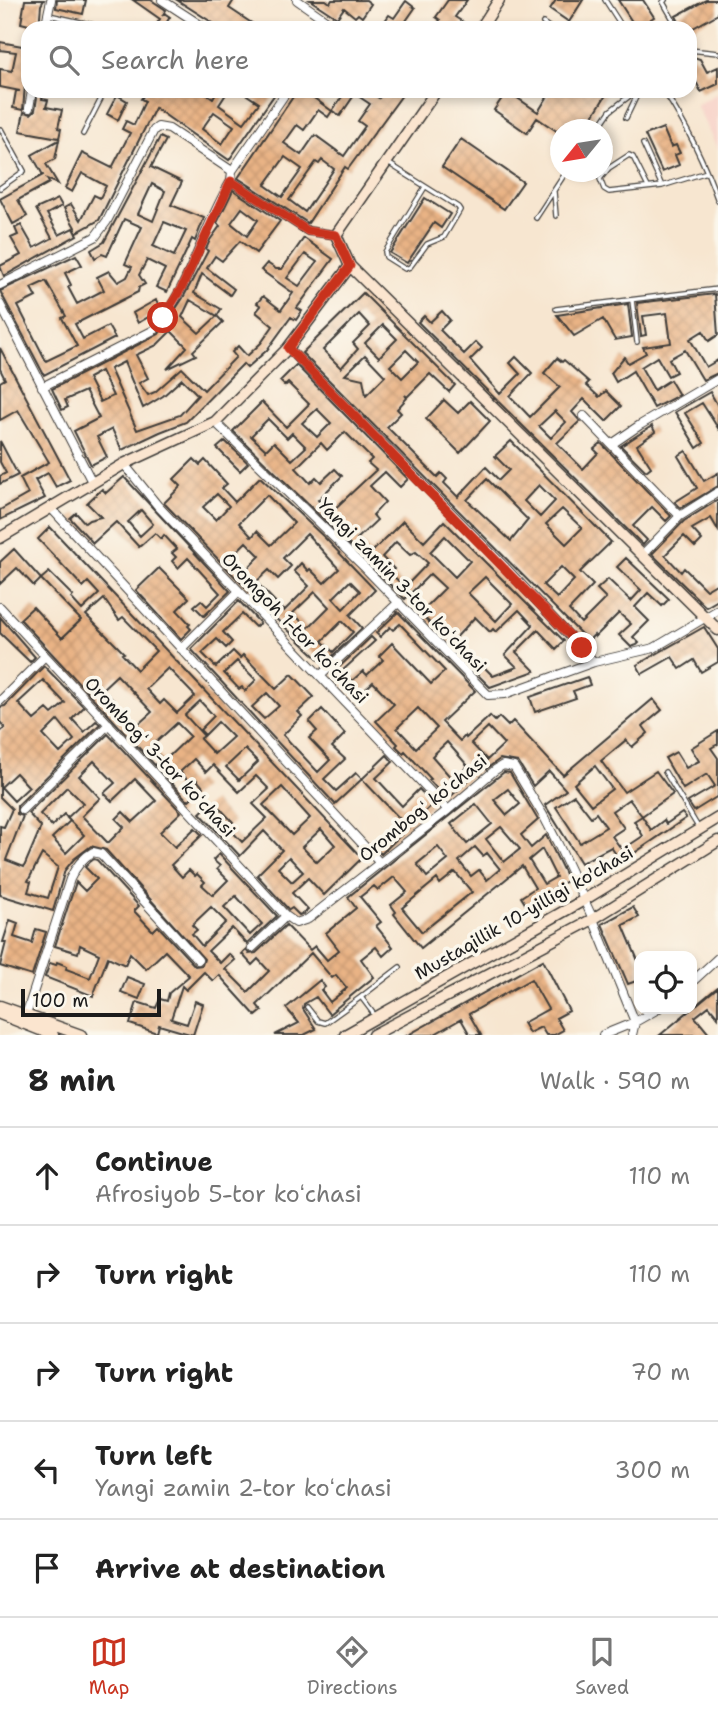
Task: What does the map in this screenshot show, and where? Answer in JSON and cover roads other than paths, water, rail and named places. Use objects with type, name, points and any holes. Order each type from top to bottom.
[{"type":"street","points":[[46,21],[51,0]]},
{"type":"street","points":[[162,0],[194,21]]},
{"type":"street","points":[[297,0],[327,21]]},
{"type":"street","points":[[486,21],[499,0]]},
{"type":"street","points":[[29,107],[31,98]]},
{"type":"street","points":[[42,387],[154,330],[182,287],[231,181],[232,171],[282,98]]},
{"type":"street","points":[[336,235],[429,98]]},
{"type":"street","points":[[0,285],[95,237],[107,221],[158,127],[169,129],[232,171]]},
{"type":"street","points":[[231,181],[308,231],[336,235]]},
{"type":"street","points":[[336,235],[350,266],[718,630]]},
{"type":"street","points":[[0,538],[124,464],[215,422],[288,348],[350,266]]},
{"type":"street","points":[[0,304],[92,482]]},
{"type":"street","points":[[288,348],[505,566],[594,662]]},
{"type":"street","points":[[612,444],[718,379]]},
{"type":"street","points":[[584,416],[680,516]]},
{"type":"street","name":"Yangi zamin 3-tor koʻchasi","points":[[215,422],[399,602],[488,695],[505,694],[594,662],[653,648],[718,610]]},
{"type":"street","name":"Oromgoh 1-tor koʻchasi","points":[[124,464],[158,506],[448,810]]},
{"type":"street","points":[[642,555],[680,516],[718,492]]},
{"type":"street","points":[[50,507],[380,863]]},
{"type":"street","points":[[181,649],[239,592]]},
{"type":"street","points":[[320,676],[399,602]]},
{"type":"street","name":"Orombogʻ 3-tor koʻchasi","points":[[0,607],[286,916],[292,921],[300,922]]},
{"type":"street","points":[[0,701],[45,656]]},
{"type":"street","points":[[22,810],[109,724]]},
{"type":"street","name":"Orombogʻ koʻchasi","points":[[300,922],[380,863],[503,765],[513,767],[544,815],[584,900]]},
{"type":"street","name":"Mustaqillik 10-yilligi ko'chasi","points":[[345,1035],[584,900],[718,818]]},
{"type":"street","name":"Mustaqillik 10-yilligi ko'chasi","points":[[373,1035],[593,919],[718,841]]},
{"type":"street","points":[[26,1015],[74,870],[93,852],[101,854],[198,960]]},
{"type":"street","points":[[584,900],[635,1022],[632,1035]]},
{"type":"street","points":[[252,948],[286,916]]},
{"type":"street","points":[[697,977],[718,958]]},
{"type":"street","points":[[0,1006],[81,1035]]},
{"type":"street","points":[[0,1014],[53,1035]]},
{"type":"street","points":[[603,1035],[649,1014]]},
{"type":"lane","points":[[605,0],[619,21]]},
{"type":"lane","points":[[663,1],[674,21]]},
{"type":"lane","points":[[47,15],[75,21]]},
{"type":"lane","points":[[697,51],[718,53]]},
{"type":"lane","points":[[83,134],[101,98]]},
{"type":"lane","points":[[605,119],[610,111],[628,98]]},
{"type":"lane","points":[[626,118],[635,98]]},
{"type":"lane","points":[[668,98],[707,172],[718,201]]},
{"type":"lane","points":[[0,188],[24,171],[1,129]]},
{"type":"lane","points":[[643,144],[662,186]]},
{"type":"lane","points":[[648,187],[633,157],[629,155],[600,179],[604,189],[609,192],[662,186],[707,172]]},
{"type":"lane","points":[[386,162],[458,207],[459,213],[444,237],[427,244],[410,267],[405,269],[386,257],[384,252],[425,187]]},
{"type":"lane","points":[[536,218],[559,182]]},
{"type":"lane","points":[[554,190],[556,216]]},
{"type":"lane","points":[[556,309],[718,289]]},
{"type":"lane","points":[[632,300],[637,342]]},
{"type":"lane","points":[[665,772],[700,829]]},
{"type":"lane","points":[[307,1007],[318,1021],[325,1023],[400,967]]},
{"type":"lane","points":[[361,997],[377,1019]]}]
